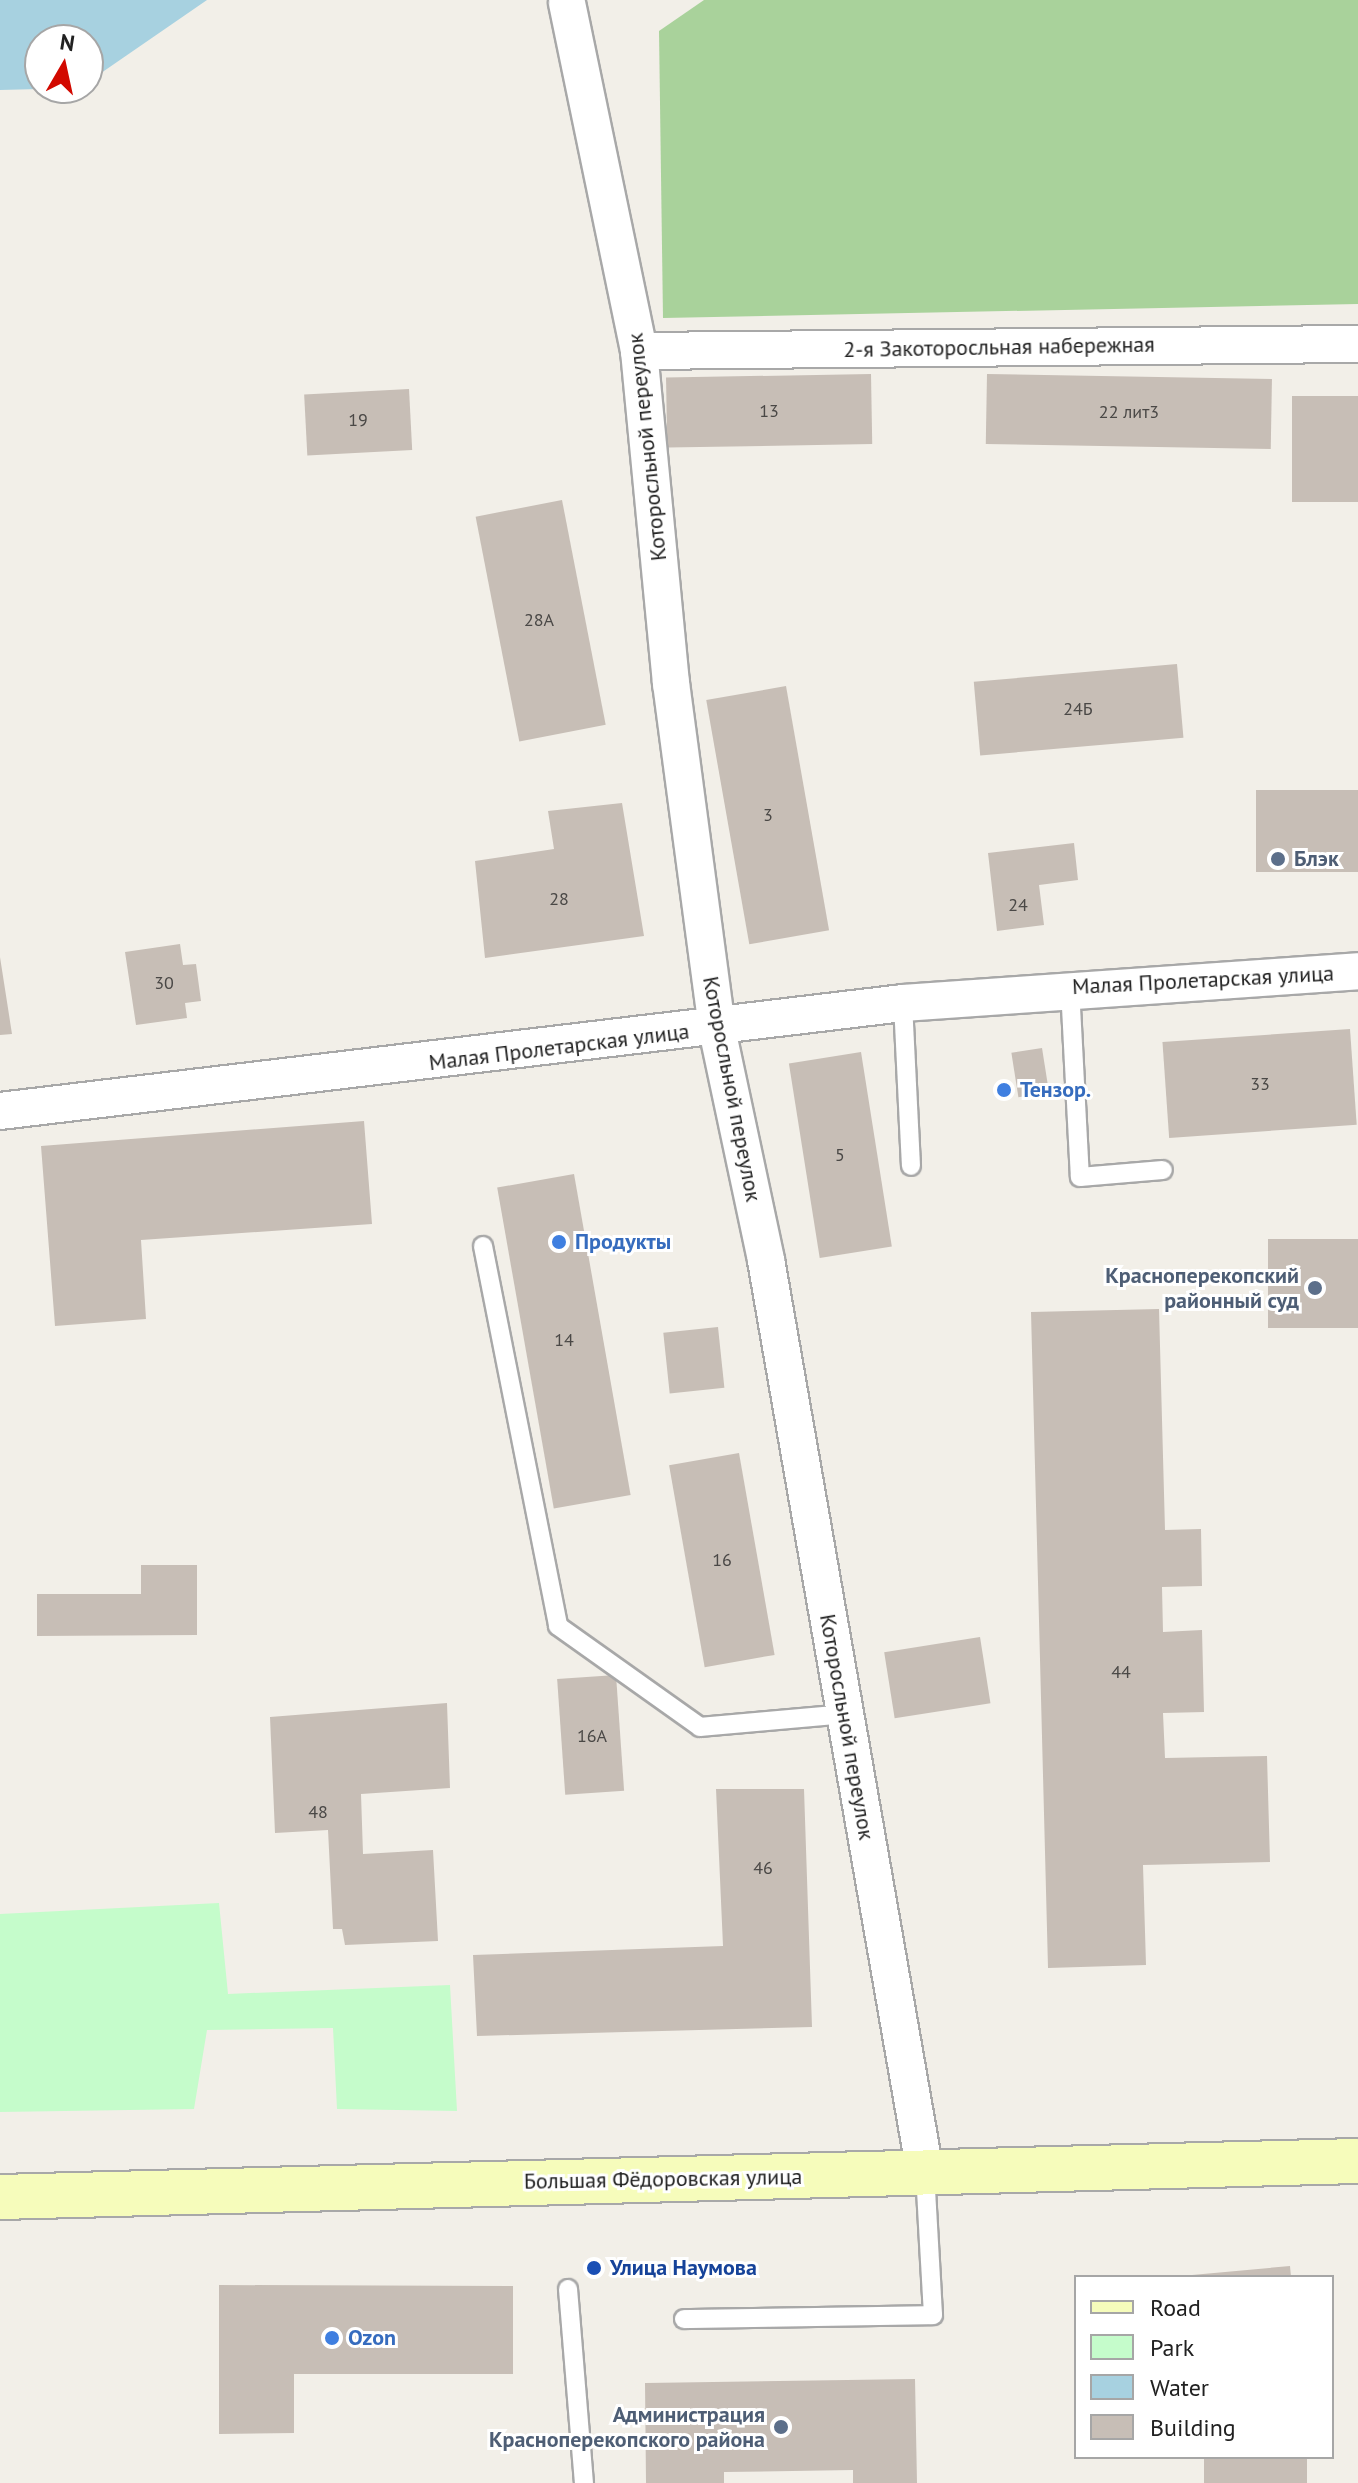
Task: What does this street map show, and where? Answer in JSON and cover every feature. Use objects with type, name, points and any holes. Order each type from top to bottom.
[{"type":"main road","name":"Большая Фёдоровская улица","points":[[0,2197],[1347,2164]]},
{"type":"street","name":"Которосльной переулок","points":[[567,3],[639,351],[671,683],[717,1029],[766,1260],[925,2172]]},
{"type":"street","name":"2-я Закоторосльная набережная","points":[[639,351],[1358,344]]},
{"type":"street","name":"Малая Пролетарская улица","points":[[0,1111],[717,1029],[903,1003],[1070,988],[1358,971]]},
{"type":"lane","points":[[1070,988],[1080,1177],[1163,1170]]},
{"type":"lane","points":[[903,1003],[911,1166]]},
{"type":"lane","points":[[483,1246],[558,1626],[700,1727],[845,1714]]},
{"type":"lane","points":[[684,2319],[933,2315],[925,2172]]},
{"type":"lane","points":[[568,2289],[584,2483]]},
{"type":"green space","points":[[704,0],[1358,0],[1358,304],[663,318],[659,31]]},
{"type":"green space","points":[[219,1903],[228,1994],[450,1985],[457,2111],[337,2109],[333,2028],[207,2030],[194,2109],[0,2112],[0,1914]]},
{"type":"water","points":[[0,0],[207,0],[104,71],[104,24],[24,24],[24,89],[0,90]]},
{"type":"building","points":[[871,374],[872,444],[667,448],[666,378]]},
{"type":"building","points":[[987,374],[1272,379],[1271,449],[986,444]]},
{"type":"building","points":[[409,389],[412,450],[307,455],[304,394]]},
{"type":"building","points":[[1292,396],[1358,396],[1358,502],[1292,502]]},
{"type":"building","points":[[562,500],[606,725],[519,742],[476,517]]},
{"type":"building","points":[[1177,664],[1183,738],[980,755],[974,682]]},
{"type":"building","points":[[786,686],[829,930],[749,944],[706,700]]},
{"type":"building","points":[[1256,790],[1358,790],[1358,872],[1256,872]]},
{"type":"building","points":[[622,803],[644,936],[485,958],[475,861],[554,849],[548,811]]},
{"type":"building","points":[[1074,843],[1078,880],[1039,885],[1044,925],[997,931],[988,853]]},
{"type":"building","points":[[180,944],[183,965],[196,964],[201,1001],[185,1003],[187,1018],[136,1025],[125,952]]},
{"type":"building","points":[[0,957],[12,1034],[0,1035]]},
{"type":"building","points":[[1350,1029],[1357,1125],[1169,1138],[1162,1042]]},
{"type":"building","points":[[1042,1048],[1049,1092],[1018,1097],[1011,1053]]},
{"type":"building","points":[[861,1052],[892,1247],[820,1258],[789,1063]]},
{"type":"building","points":[[364,1121],[372,1224],[141,1240],[146,1319],[55,1326],[41,1146]]},
{"type":"building","points":[[574,1174],[631,1495],[554,1509],[497,1188]]},
{"type":"building","name":"Красноперекопский районный суд","points":[[1268,1239],[1358,1239],[1358,1328],[1268,1328]]},
{"type":"building","points":[[1159,1309],[1165,1530],[1201,1529],[1202,1586],[1162,1587],[1163,1632],[1202,1630],[1204,1712],[1163,1713],[1165,1758],[1267,1756],[1270,1862],[1143,1865],[1146,1965],[1048,1968],[1031,1312]]},
{"type":"building","points":[[718,1327],[724,1388],[670,1393],[663,1333]]},
{"type":"building","points":[[739,1453],[775,1655],[705,1667],[669,1465]]},
{"type":"building","points":[[141,1565],[197,1565],[197,1635],[37,1636],[37,1594],[141,1594]]},
{"type":"building","points":[[980,1637],[990,1703],[895,1718],[884,1652]]},
{"type":"building","points":[[616,1675],[624,1791],[565,1795],[557,1679]]},
{"type":"building","points":[[447,1703],[450,1788],[361,1794],[363,1854],[433,1850],[438,1941],[345,1945],[342,1929],[333,1929],[328,1830],[275,1833],[270,1717]]},
{"type":"building","points":[[716,1789],[804,1789],[812,2027],[477,2036],[473,1955],[723,1946]]},
{"type":"building","points":[[1290,2266],[1291,2275],[1192,2275]]},
{"type":"building","points":[[219,2285],[513,2286],[513,2374],[294,2374],[294,2433],[219,2434]]},
{"type":"building","name":"Администрация Красноперекопского района","points":[[915,2379],[917,2483],[853,2483],[853,2470],[724,2472],[724,2483],[646,2483],[645,2383]]},
{"type":"building","points":[[1204,2459],[1307,2459],[1307,2483],[1204,2483]]},
{"type":"place","name":"Блэк","points":[[1278,859]]},
{"type":"place","name":"Тензор.","points":[[1004,1090]]},
{"type":"place","name":"Продукты","points":[[559,1242]]},
{"type":"place","name":"Красноперекопский районный суд","points":[[1315,1288]]},
{"type":"place","name":"Улица Наумова","points":[[594,2268]]},
{"type":"place","name":"Ozon","points":[[332,2338]]},
{"type":"place","name":"Администрация Красноперекопского района","points":[[781,2427]]}]
